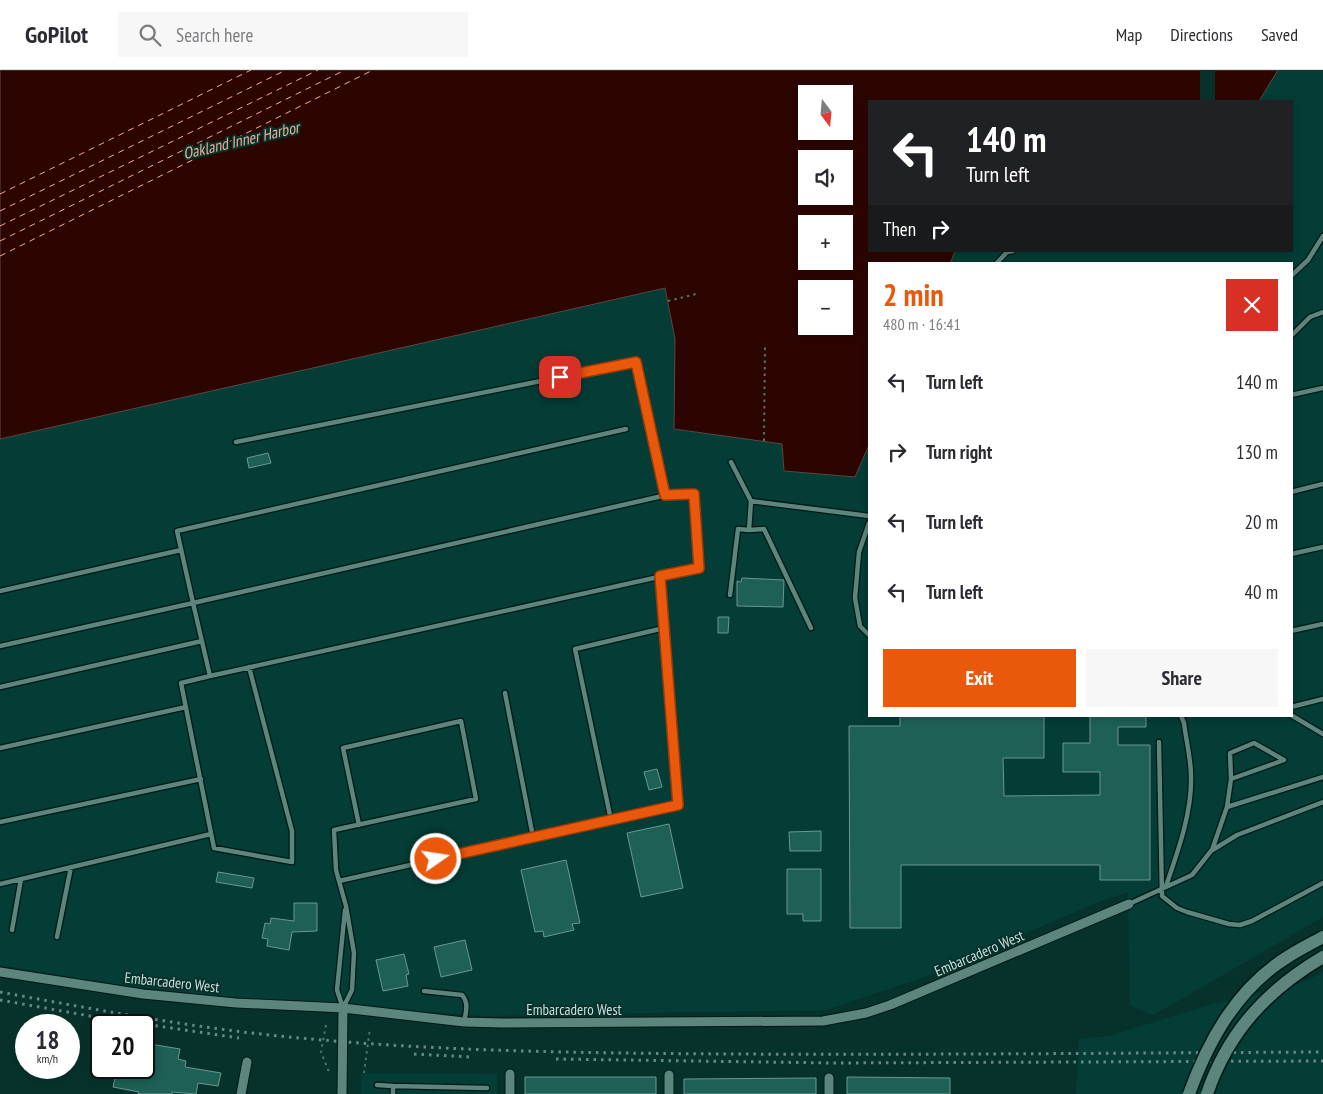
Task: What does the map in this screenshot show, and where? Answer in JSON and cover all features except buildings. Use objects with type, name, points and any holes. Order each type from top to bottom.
[{"type":"main road","points":[[1189,1094],[1210,1042],[1226,1017],[1243,996],[1262,976],[1288,956],[1323,937]]},
{"type":"main road","points":[[1207,1094],[1224,1052],[1257,1008],[1298,972],[1323,957]]},
{"type":"street","name":"Embarcadero West","points":[[0,972],[143,994],[254,1004],[343,1008],[464,1022],[823,1021],[866,1013],[890,1005],[1129,904]]},
{"type":"street","points":[[342,1094],[343,1008]]},
{"type":"street","points":[[241,1094],[247,1062]]},
{"type":"street","points":[[510,1074],[510,1094]]},
{"type":"street","points":[[669,1075],[669,1094]]},
{"type":"street","points":[[828,1078],[829,1094]]},
{"type":"lane","points":[[1293,274],[1308,260],[1323,236]]},
{"type":"lane","points":[[998,262],[1006,252]]},
{"type":"lane","points":[[1293,334],[1310,317],[1323,312]]},
{"type":"lane","points":[[236,442],[636,362],[665,495]]},
{"type":"lane","points":[[1293,395],[1323,388]]},
{"type":"lane","points":[[210,676],[177,531],[626,429]]},
{"type":"lane","points":[[731,462],[750,501],[749,530]]},
{"type":"lane","points":[[1293,492],[1323,484]]},
{"type":"lane","points":[[0,646],[665,495],[694,494],[699,568],[249,667],[181,683],[214,848],[292,862],[292,830],[249,667]]},
{"type":"lane","points":[[750,501],[868,516]]},
{"type":"lane","points":[[868,526],[859,552],[855,598],[860,626],[868,634]]},
{"type":"lane","points":[[730,595],[738,529],[764,529],[811,628]]},
{"type":"lane","points":[[1293,554],[1323,547]]},
{"type":"lane","points":[[0,591],[181,550]]},
{"type":"lane","points":[[339,880],[678,805],[660,576]]},
{"type":"lane","points":[[1293,631],[1323,624]]},
{"type":"lane","points":[[611,820],[575,649],[664,628]]},
{"type":"lane","points":[[0,687],[202,641]]},
{"type":"lane","points":[[505,693],[533,837]]},
{"type":"lane","points":[[1293,707],[1323,699]]},
{"type":"lane","points":[[0,748],[186,707]]},
{"type":"lane","points":[[1293,716],[1323,734]]},
{"type":"lane","points":[[1166,886],[1180,846],[1189,806],[1192,776],[1181,717]]},
{"type":"lane","points":[[343,1008],[352,990],[354,954],[346,906],[336,870],[334,830],[359,825],[476,799],[462,722],[343,748],[359,825]]},
{"type":"lane","points":[[1160,742],[1162,896],[1177,908],[1187,912],[1229,924],[1240,925],[1252,921],[1323,883]]},
{"type":"lane","points":[[1129,904],[1192,875],[1211,851],[1227,807],[1232,779],[1230,753],[1254,743],[1284,760],[1232,779]]},
{"type":"lane","points":[[1227,807],[1323,777]]},
{"type":"lane","points":[[0,822],[200,780]]},
{"type":"lane","points":[[1211,851],[1236,835],[1323,802]]},
{"type":"lane","points":[[0,884],[211,834]]},
{"type":"lane","points":[[57,937],[71,867]]},
{"type":"lane","points":[[12,930],[20,879]]},
{"type":"lane","points":[[343,1008],[336,990],[346,906]]},
{"type":"lane","points":[[424,991],[462,995],[467,1004],[464,1022]]},
{"type":"lane","points":[[377,1085],[487,1088]]},
{"type":"lane","points":[[393,1086],[393,1094]]},
{"type":"lane","points":[[476,1088],[476,1094]]},
{"type":"path","points":[[668,300],[696,294]]},
{"type":"path","points":[[764,346],[764,442]]},
{"type":"path","points":[[326,1025],[321,1052],[329,1072]]},
{"type":"path","points":[[364,1072],[370,1028]]},
{"type":"shaded area","points":[[1278,70],[1323,70],[1323,917],[1154,1015],[1130,1006],[1128,892],[1095,903],[936,973],[826,1010],[484,1016],[203,995],[90,981],[0,965],[0,439],[665,288],[675,339],[674,429],[782,444],[785,471],[855,477],[868,447],[868,717],[1293,717],[1293,262],[951,262],[955,252],[1293,252],[1293,100],[1260,100]]},
{"type":"shaded area","points":[[1323,972],[1323,1094],[1076,1094],[1079,1039],[1109,1036],[1209,1005],[1302,983]]},
{"type":"shaded area","points":[[361,1073],[497,1074],[497,1094],[361,1094]]},
{"type":"water","name":"Oakland Inner Harbor","points":[[0,70],[1278,70],[1260,100],[868,100],[868,252],[955,252],[951,262],[868,262],[868,447],[855,477],[784,471],[782,444],[674,429],[675,339],[665,288],[0,439]]},
{"type":"pier","points":[[1200,70],[1215,70],[1215,100],[1200,100]]},
{"type":"ferry route","points":[[0,194],[251,70]]},
{"type":"ferry route","points":[[0,211],[286,70]]},
{"type":"ferry route","points":[[0,226],[318,70]]},
{"type":"ferry route","points":[[0,241],[345,70]]},
{"type":"ferry route","points":[[0,256],[373,70]]},
{"type":"railway","points":[[0,992],[91,1009],[243,1032],[365,1043],[486,1050],[730,1054],[1323,1052]]},
{"type":"railway","points":[[0,1000],[90,1016],[239,1038]]},
{"type":"railway","points":[[414,1054],[471,1057]]},
{"type":"railway","points":[[556,1059],[832,1063],[1323,1061]]},
{"type":"route","points":[[436,859],[678,805],[660,576],[699,568],[694,494],[665,495],[636,362],[560,377]]}]
